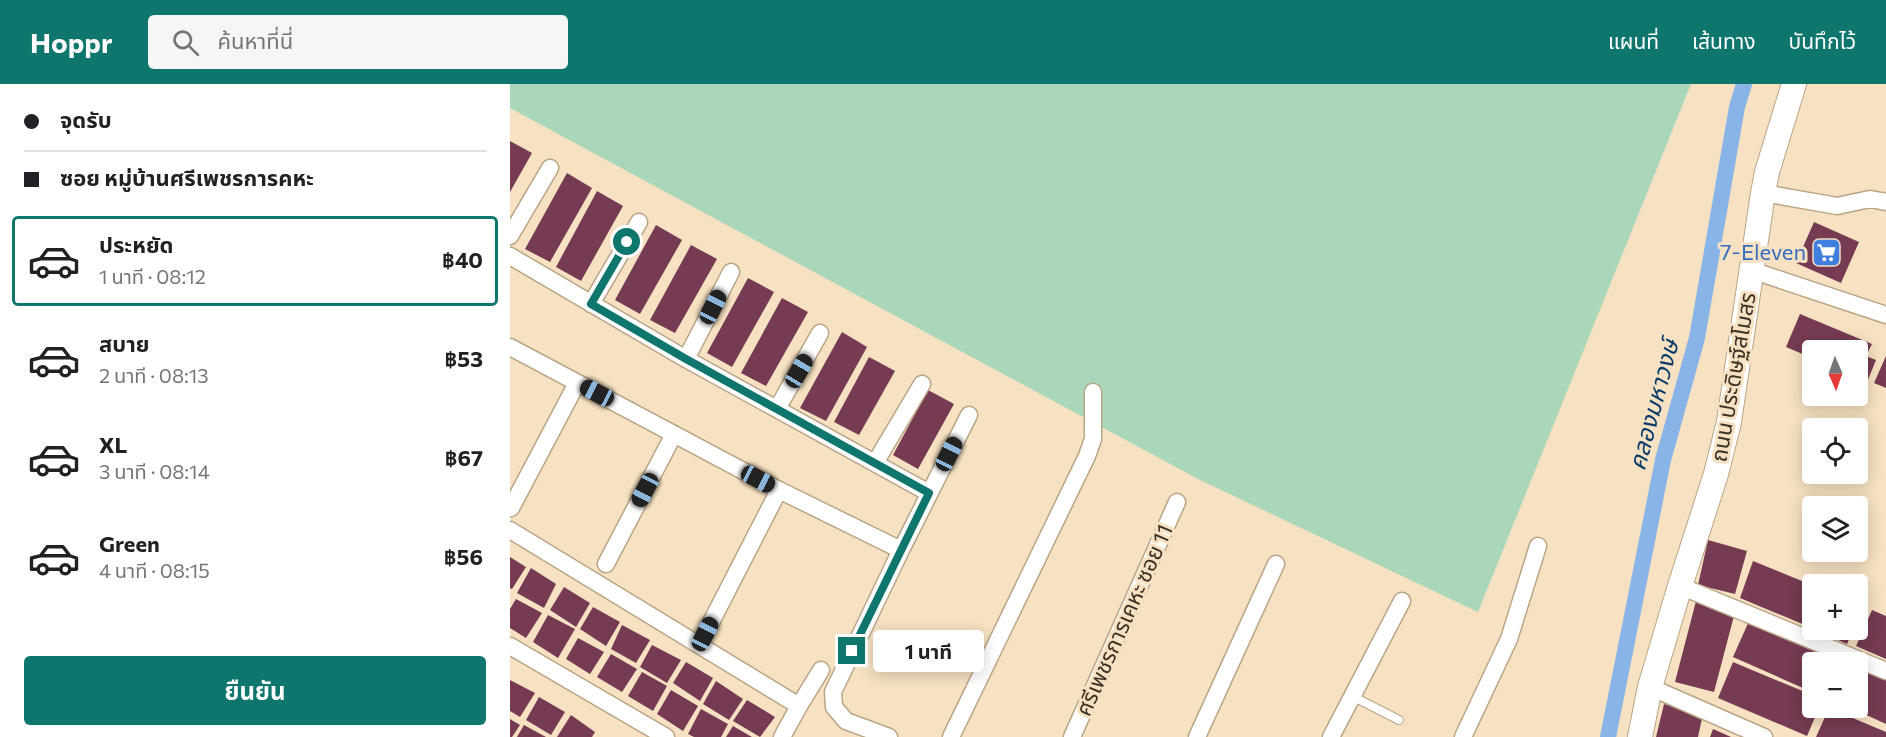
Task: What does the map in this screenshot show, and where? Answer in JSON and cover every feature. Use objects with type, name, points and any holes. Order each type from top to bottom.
[{"type":"street","name":"ถนน ประดิษฐ์สโมสร","points":[[1640,737],[1650,687],[1716,474],[1729,422],[1767,172],[1794,84]]},
{"type":"street","points":[[510,236],[550,168]]},
{"type":"street","points":[[1763,193],[1837,206],[1870,199],[1886,202]]},
{"type":"street","points":[[591,304],[639,222]]},
{"type":"street","points":[[510,256],[686,359],[929,493]]},
{"type":"street","points":[[1751,270],[1886,315]]},
{"type":"street","points":[[686,359],[731,272]]},
{"type":"street","points":[[777,409],[820,333]]},
{"type":"street","points":[[510,347],[779,490],[901,550]]},
{"type":"street","points":[[511,508],[578,383]]},
{"type":"street","points":[[875,463],[922,384]]},
{"type":"street","points":[[951,737],[1094,439],[1093,392]]},
{"type":"street","points":[[889,737],[846,721],[834,707],[833,692],[969,415]]},
{"type":"street","points":[[606,564],[674,434]]},
{"type":"street","points":[[705,634],[779,490]]},
{"type":"street","name":"ศรีเพชรการเคหะ ซอย 11","points":[[1072,737],[1177,502]]},
{"type":"street","points":[[510,530],[799,706]]},
{"type":"street","points":[[1463,737],[1509,639],[1538,546]]},
{"type":"street","points":[[1197,737],[1276,564]]},
{"type":"street","points":[[1680,586],[1886,671]]},
{"type":"street","points":[[1331,737],[1402,601]]},
{"type":"street","points":[[510,646],[666,737]]},
{"type":"street","points":[[782,737],[822,670]]},
{"type":"street","points":[[1650,687],[1764,737]]},
{"type":"lane","points":[[1352,696],[1399,720]]},
{"type":"green space","points":[[510,84],[1691,84],[1478,612],[1198,479],[510,108]]},
{"type":"building","points":[[510,141],[532,153],[510,192]]},
{"type":"building","points":[[567,173],[592,188],[550,262],[525,249]]},
{"type":"building","points":[[597,191],[623,206],[581,281],[556,267]]},
{"type":"building","name":"7-Eleven","points":[[1814,222],[1859,242],[1841,283],[1796,263]]},
{"type":"building","points":[[656,225],[682,240],[640,314],[615,300]]},
{"type":"building","points":[[691,245],[717,259],[675,333],[650,320]]},
{"type":"building","points":[[748,278],[774,292],[732,367],[707,353]]},
{"type":"building","points":[[782,298],[808,312],[766,386],[741,373]]},
{"type":"building","points":[[1800,314],[1862,340],[1802,340],[1802,354],[1786,347]]},
{"type":"building","points":[[842,332],[867,347],[826,421],[800,408]]},
{"type":"building","points":[[1886,356],[1886,388],[1874,383]]},
{"type":"building","points":[[869,357],[895,371],[859,435],[834,422]]},
{"type":"building","points":[[1868,357],[1876,360],[1868,380]]},
{"type":"building","points":[[928,390],[954,404],[918,469],[893,455]]},
{"type":"building","points":[[1708,540],[1747,551],[1735,594],[1698,585]]},
{"type":"building","points":[[510,557],[526,567],[512,589],[510,588]]},
{"type":"building","points":[[1753,561],[1802,581],[1802,624],[1740,598]]},
{"type":"building","points":[[531,568],[556,584],[544,608],[517,593]]},
{"type":"building","points":[[564,587],[590,603],[576,627],[550,610]]},
{"type":"building","points":[[516,599],[542,613],[526,638],[510,628],[510,609]]},
{"type":"building","points":[[1696,601],[1735,612],[1714,692],[1675,682]]},
{"type":"building","points":[[593,607],[620,622],[606,646],[580,629]]},
{"type":"building","points":[[1872,610],[1886,616],[1886,659],[1856,646],[1859,640],[1868,640],[1868,619]]},
{"type":"building","points":[[548,615],[575,629],[558,658],[533,642]]},
{"type":"building","points":[[1749,621],[1820,652],[1802,652],[1802,688],[1733,657]]},
{"type":"building","points":[[622,625],[650,640],[636,663],[611,649]]},
{"type":"building","points":[[578,638],[604,652],[590,674],[566,659]]},
{"type":"building","points":[[652,645],[681,660],[667,683],[640,667]]},
{"type":"building","points":[[611,654],[637,669],[622,692],[597,677]]},
{"type":"building","points":[[686,662],[713,678],[700,701],[673,683]]},
{"type":"building","points":[[1733,662],[1802,691],[1802,718],[1815,718],[1807,736],[1718,698]]},
{"type":"building","points":[[642,672],[667,686],[653,711],[628,696]]},
{"type":"building","points":[[1868,673],[1886,680],[1886,724],[1868,716]]},
{"type":"building","points":[[510,680],[535,693],[520,717],[510,711]]},
{"type":"building","points":[[716,681],[743,699],[729,720],[703,704]]},
{"type":"building","points":[[671,690],[698,706],[683,731],[657,714]]},
{"type":"building","points":[[539,697],[565,712],[551,735],[526,720]]},
{"type":"building","points":[[747,700],[775,717],[760,737],[733,721]]},
{"type":"building","points":[[1664,704],[1703,714],[1698,737],[1656,737]]},
{"type":"building","points":[[701,709],[728,724],[721,737],[694,737],[688,734]]},
{"type":"building","points":[[571,715],[595,732],[592,737],[557,737]]},
{"type":"building","points":[[1825,718],[1853,718],[1886,732],[1886,737],[1816,737]]},
{"type":"building","points":[[510,719],[520,725],[512,737],[510,737]]},
{"type":"building","points":[[524,725],[546,737],[517,737]]},
{"type":"building","points":[[733,726],[752,737],[726,737]]},
{"type":"building","points":[[1713,729],[1731,737],[1710,737]]},
{"type":"waterway","name":"คลองมหาวงษ์","points":[[1608,737],[1663,460],[1697,338],[1737,107],[1744,84]]},
{"type":"place","name":"7-Eleven","points":[[1827,252]]},
{"type":"route","points":[[627,242],[591,304],[929,493],[852,651]]}]
